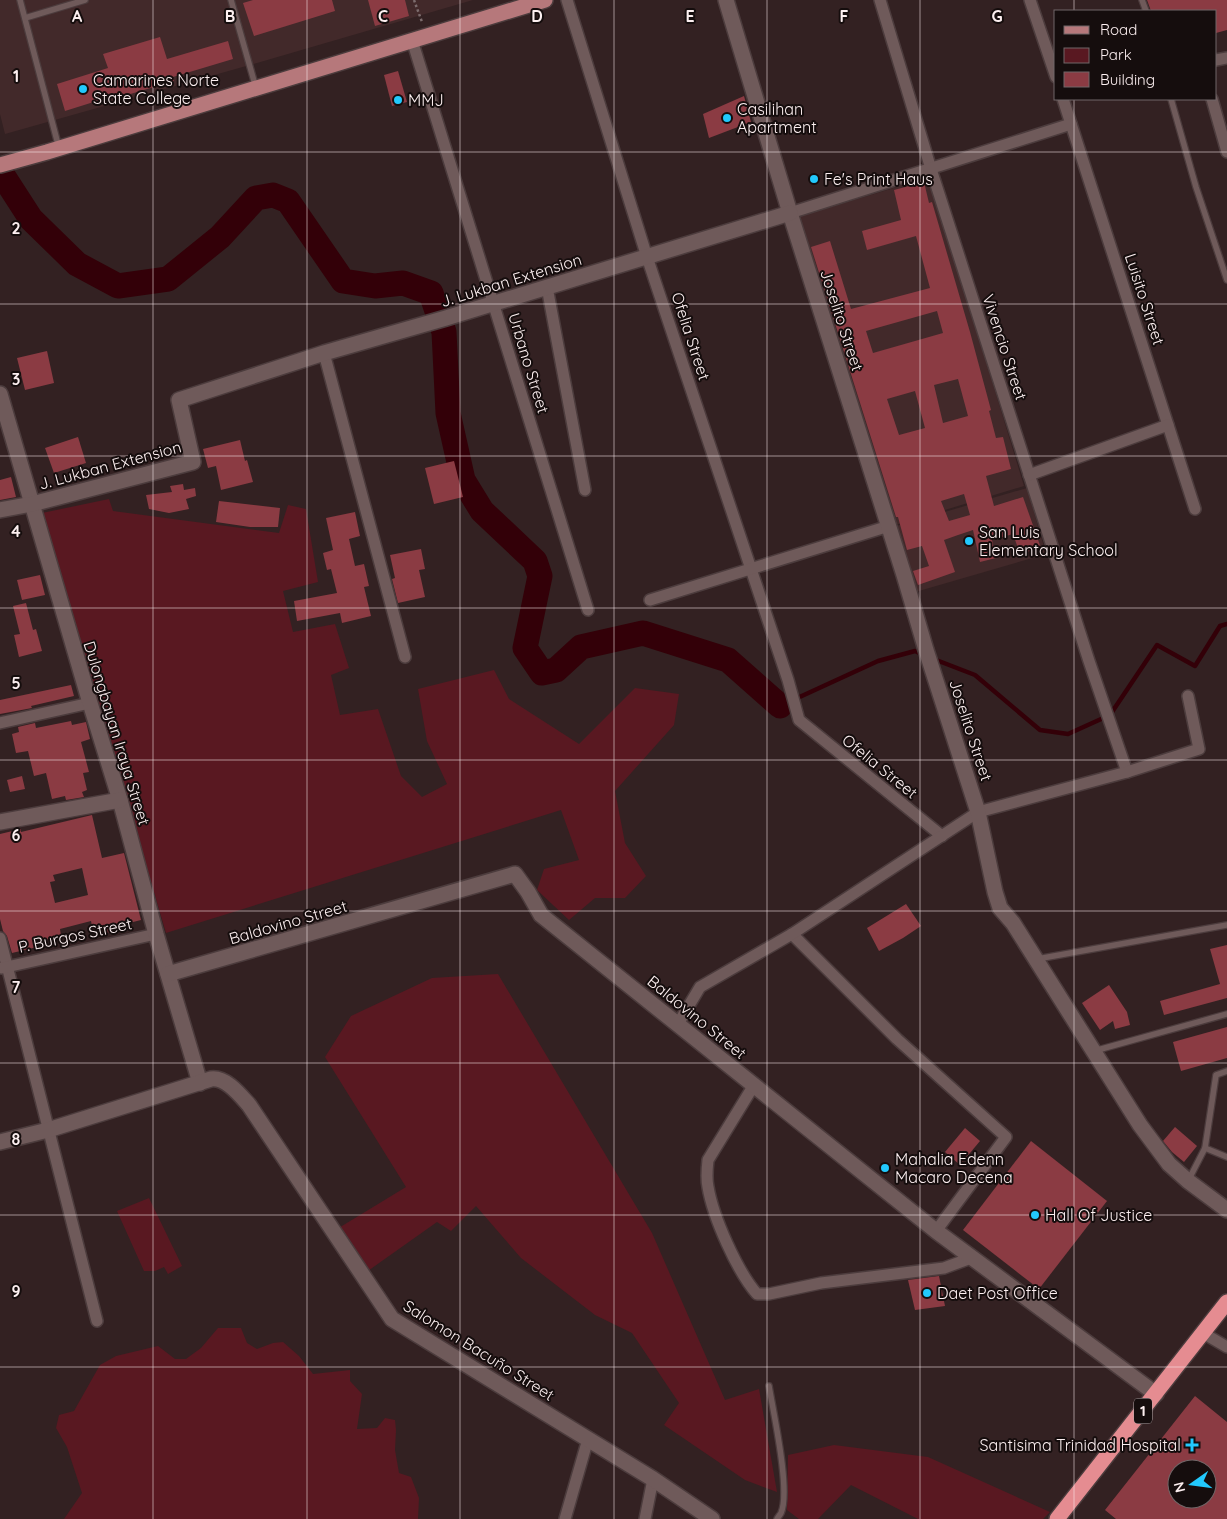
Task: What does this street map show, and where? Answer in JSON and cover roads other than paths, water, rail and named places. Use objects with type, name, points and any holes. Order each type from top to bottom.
[{"type":"highway","name":"1","points":[[1057,1519],[1227,1302]]},
{"type":"main road","points":[[1,164],[545,0]]},
{"type":"street","name":"Ofelia Street","points":[[567,0],[647,257],[788,680],[799,720],[942,836]]},
{"type":"street","name":"Joselito Street","points":[[726,0],[790,213],[978,812],[1000,908],[1014,923],[1140,1125],[1157,1149],[1169,1164],[1188,1181],[1227,1210]]},
{"type":"street","name":"Vivencio Street","points":[[880,0],[931,169],[1127,772]]},
{"type":"street","points":[[1030,0],[1054,71]]},
{"type":"street","name":"Urbano Street","points":[[412,40],[588,610]]},
{"type":"street","name":"Luisito Street","points":[[1063,100],[1195,509]]},
{"type":"street","points":[[1212,100],[1227,152]]},
{"type":"street","name":"J. Lukban Extension","points":[[32,504],[193,462],[179,400],[324,353],[494,304],[1071,124]]},
{"type":"street","points":[[547,287],[584,490]]},
{"type":"street","points":[[324,353],[405,657]]},
{"type":"street","name":"Dulongbayan Iraya Street","points":[[0,394],[120,800],[156,934],[200,1082]]},
{"type":"street","points":[[1029,475],[1168,425]]},
{"type":"street","points":[[0,510],[32,504]]},
{"type":"street","points":[[650,600],[889,526]]},
{"type":"street","points":[[678,1024],[700,987],[792,934],[978,812],[1127,772],[1199,749],[1188,696]]},
{"type":"street","points":[[0,722],[90,703]]},
{"type":"street","points":[[0,822],[120,800]]},
{"type":"street","name":"Baldovino Street","points":[[168,974],[515,874],[541,915],[936,1231],[1156,1394]]},
{"type":"street","name":"P. Burgos Street","points":[[4,967],[156,934]]},
{"type":"street","points":[[792,934],[897,1039],[1006,1137],[936,1231]]},
{"type":"street","points":[[0,938],[4,967],[97,1321]]},
{"type":"street","name":"Salomon Bacuño Street","points":[[0,1142],[48,1130],[200,1082],[219,1079],[249,1105],[392,1319],[653,1479],[712,1519]]},
{"type":"street","points":[[754,1085],[708,1160],[706,1173],[713,1207],[725,1238],[747,1282],[757,1294],[769,1294],[821,1283],[944,1268],[971,1258]]},
{"type":"street","points":[[1204,1333],[1227,1347]]},
{"type":"street","points":[[565,1519],[588,1439]]},
{"type":"street","points":[[645,1519],[653,1479]]},
{"type":"lane","points":[[20,0],[59,148]]},
{"type":"lane","points":[[25,18],[85,0]]},
{"type":"lane","points":[[231,0],[256,88]]},
{"type":"lane","points":[[1171,100],[1196,187],[1227,280]]},
{"type":"lane","points":[[1037,960],[1227,925]]},
{"type":"lane","points":[[1094,1050],[1227,1014]]},
{"type":"lane","points":[[1188,1181],[1205,1148],[1216,1075],[1227,1071]]},
{"type":"lane","points":[[1205,1148],[1227,1157]]},
{"type":"lane","points":[[768,1386],[779,1444],[784,1493],[782,1513],[777,1519]]},
{"type":"waterway","points":[[0,171],[31,219],[77,264],[118,286],[168,279],[220,237],[256,198],[273,195],[288,201],[343,281],[375,286],[403,283],[431,293],[444,332],[448,413],[463,480],[482,511],[535,561],[540,576],[525,648],[542,673],[556,670],[581,647],[643,633],[728,660],[780,706]]},
{"type":"waterway","points":[[931,658],[975,675],[1040,730],[1068,734],[1110,715],[1157,645],[1195,666],[1220,626],[1227,624]]},
{"type":"waterway","points":[[780,706],[878,661],[915,651],[924,655]]},
{"type":"place","name":"Camarines Norte State College","points":[[83,89]]},
{"type":"place","name":"MMJ","points":[[398,100]]},
{"type":"place","name":"Casilihan Apartment","points":[[727,118]]},
{"type":"place","name":"Fe's Print Haus","points":[[814,179]]},
{"type":"place","name":"San Luis Elementary School","points":[[969,541]]},
{"type":"place","name":"Mahalia Edenn Macaro Decena","points":[[885,1168]]},
{"type":"place","name":"Hall Of Justice","points":[[1035,1215]]},
{"type":"place","name":"Daet Post Office","points":[[927,1293]]},
{"type":"place","name":"Santisima Trinidad Hospital","points":[[1192,1445]]}]
